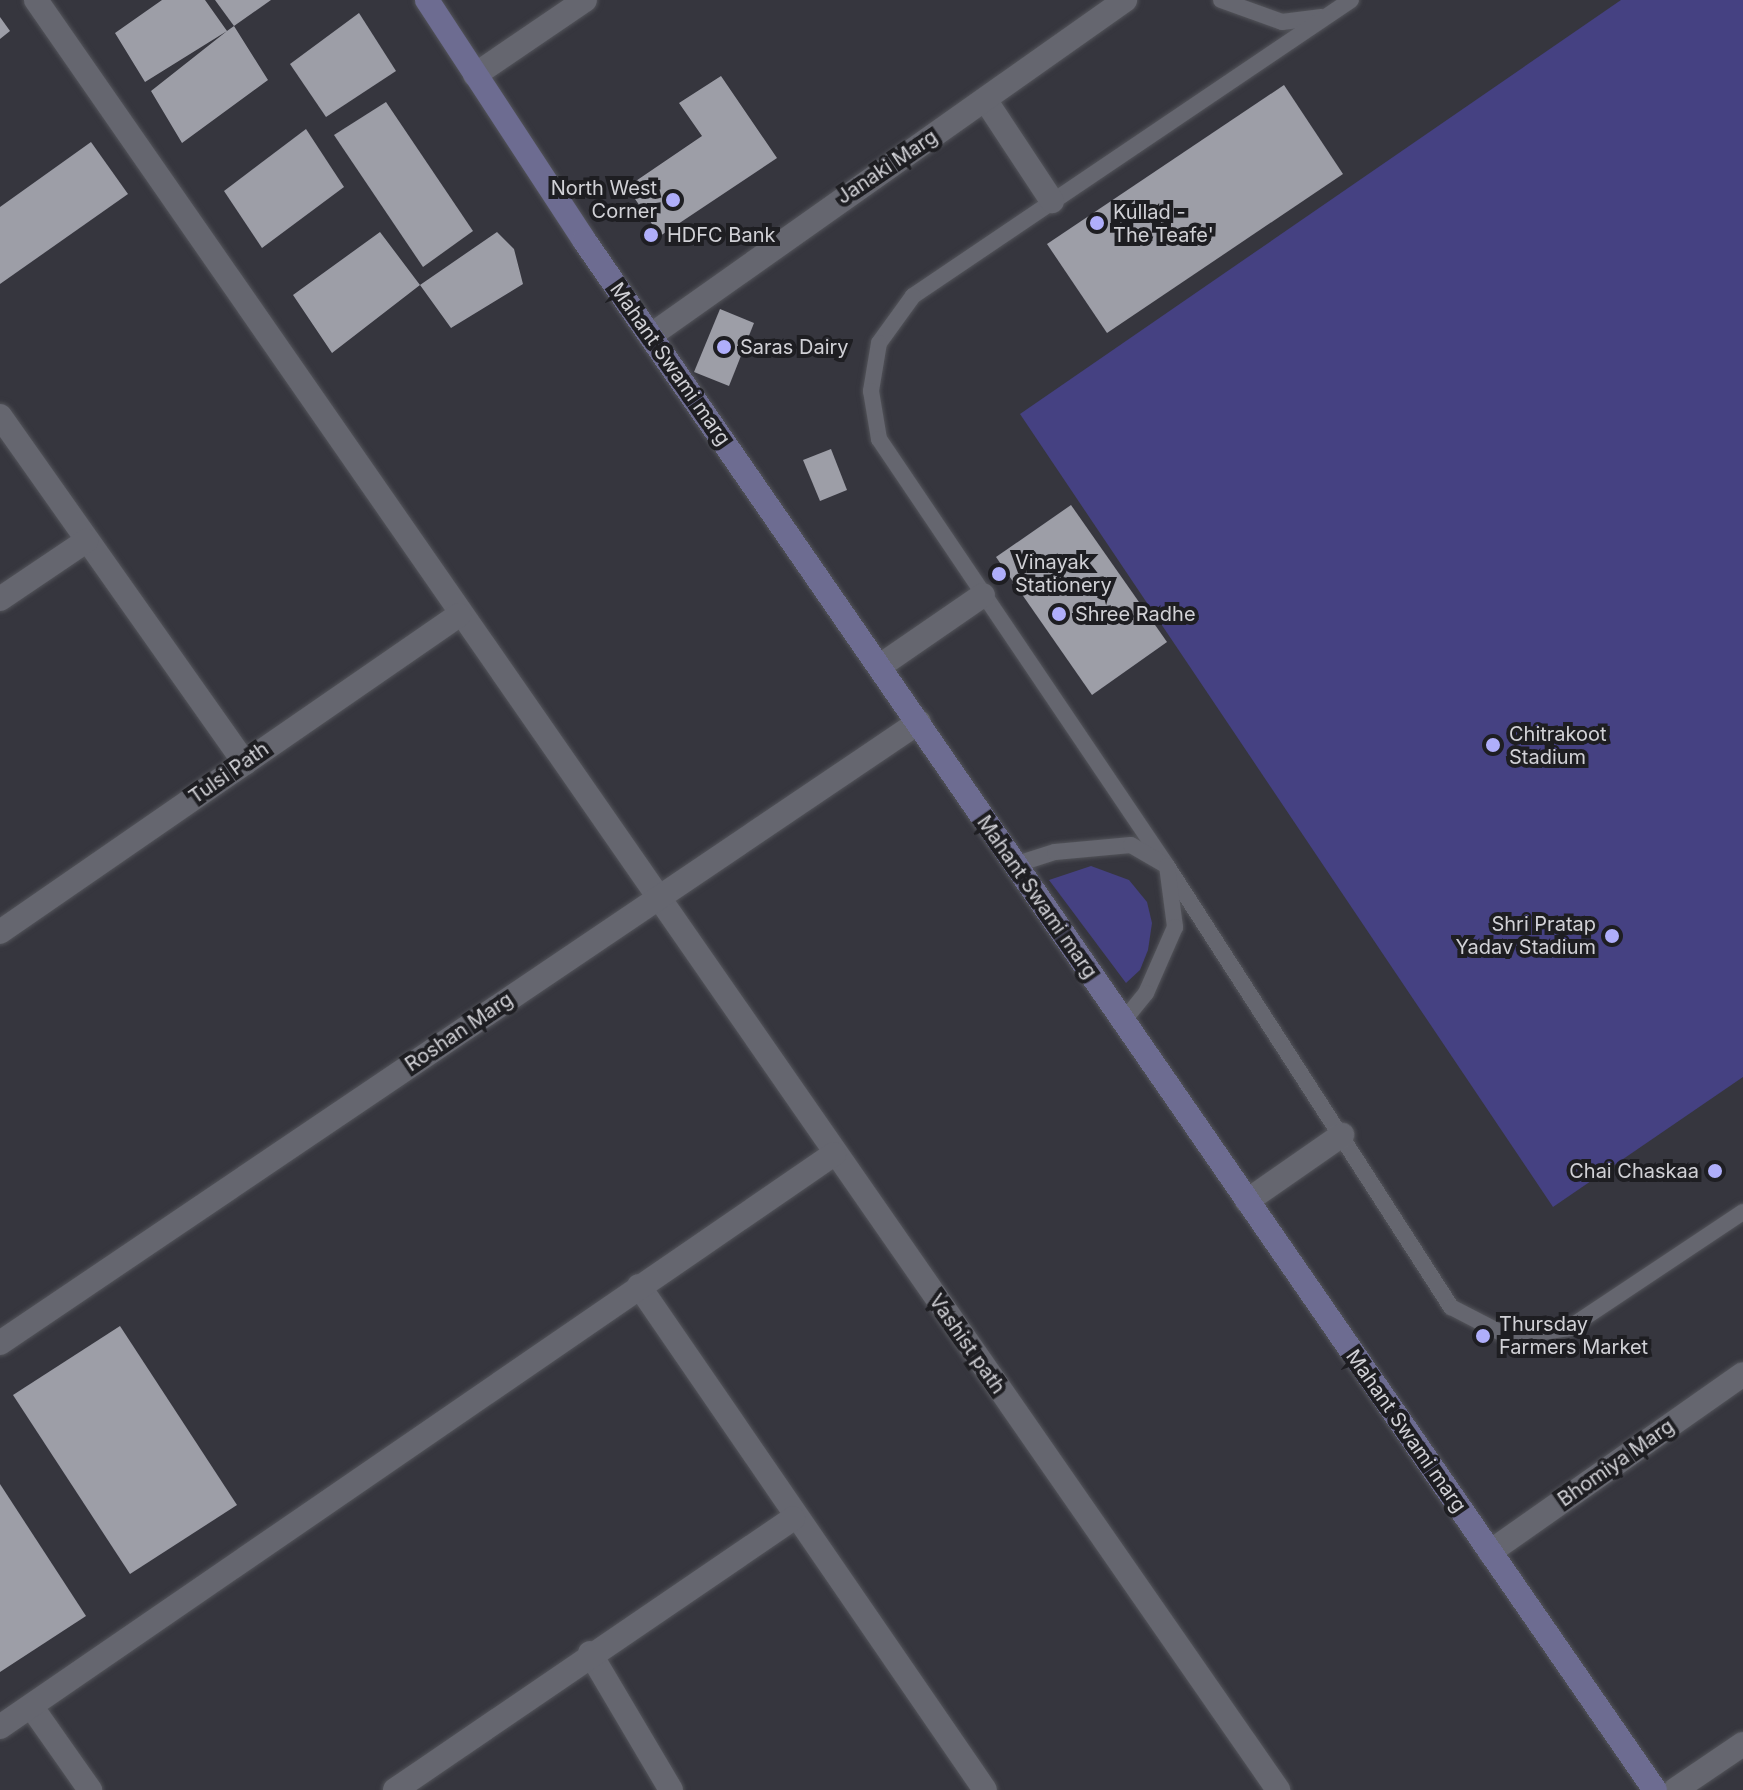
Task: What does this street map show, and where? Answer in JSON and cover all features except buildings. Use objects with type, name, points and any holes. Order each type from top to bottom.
[{"type":"street","name":"Vashist path","points":[[36,0],[459,615],[1278,1790]]},
{"type":"street","name":"Mahant Swami marg","points":[[427,0],[650,336],[1655,1790]]},
{"type":"street","points":[[475,75],[585,0]]},
{"type":"street","name":"Janaki Marg","points":[[650,336],[891,162],[986,101],[1125,0]]},
{"type":"street","points":[[986,101],[1052,201]]},
{"type":"street","points":[[0,416],[245,763]]},
{"type":"street","points":[[0,599],[86,541]]},
{"type":"street","points":[[880,666],[983,595]]},
{"type":"street","name":"Tulsi Path","points":[[0,932],[459,615]]},
{"type":"street","name":"Roshan Marg","points":[[0,1343],[919,722]]},
{"type":"street","points":[[1247,1201],[1342,1135]]},
{"type":"street","points":[[0,1727],[834,1154]]},
{"type":"street","points":[[639,1286],[793,1518],[985,1790]]},
{"type":"street","name":"Bhomiya Marg","points":[[1490,1552],[1743,1374]]},
{"type":"street","points":[[395,1790],[590,1653],[793,1518]]},
{"type":"street","points":[[590,1653],[671,1790]]},
{"type":"street","points":[[31,1706],[90,1790]]},
{"type":"street","points":[[1675,1790],[1743,1744]]},
{"type":"lane","points":[[1221,0],[1282,22],[1326,16]]},
{"type":"lane","points":[[1326,16],[1332,0]]},
{"type":"lane","points":[[1351,0],[913,296],[879,343],[871,391],[879,439],[1167,866],[1451,1307],[1509,1337],[1569,1328],[1743,1212]]},
{"type":"lane","points":[[1014,865],[1055,852],[1131,845],[1167,866]]},
{"type":"lane","points":[[1123,1021],[1146,993],[1175,927],[1167,866]]},
{"type":"shaded area","name":"Chitrakoot Stadium","points":[[1621,0],[1743,0],[1743,1077],[1553,1207],[1020,414]]},
{"type":"shaded area","points":[[1091,866],[1129,880],[1147,902],[1152,923],[1148,950],[1140,970],[1126,983],[1049,880]]},
{"type":"place","name":"North West Corner","points":[[673,200]]},
{"type":"place","name":"Kullad - The Teafe'","points":[[1097,223]]},
{"type":"place","name":"HDFC Bank","points":[[651,235]]},
{"type":"place","name":"Saras Dairy","points":[[724,347]]},
{"type":"place","name":"Vinayak Stationery","points":[[999,574]]},
{"type":"place","name":"Shree Radhe","points":[[1059,614]]},
{"type":"place","name":"Chitrakoot Stadium","points":[[1493,745]]},
{"type":"place","name":"Shri Pratap Yadav Stadium","points":[[1612,936]]},
{"type":"place","name":"Chai Chaskaa","points":[[1715,1171]]},
{"type":"place","name":"Thursday Farmers Market","points":[[1483,1336]]}]
